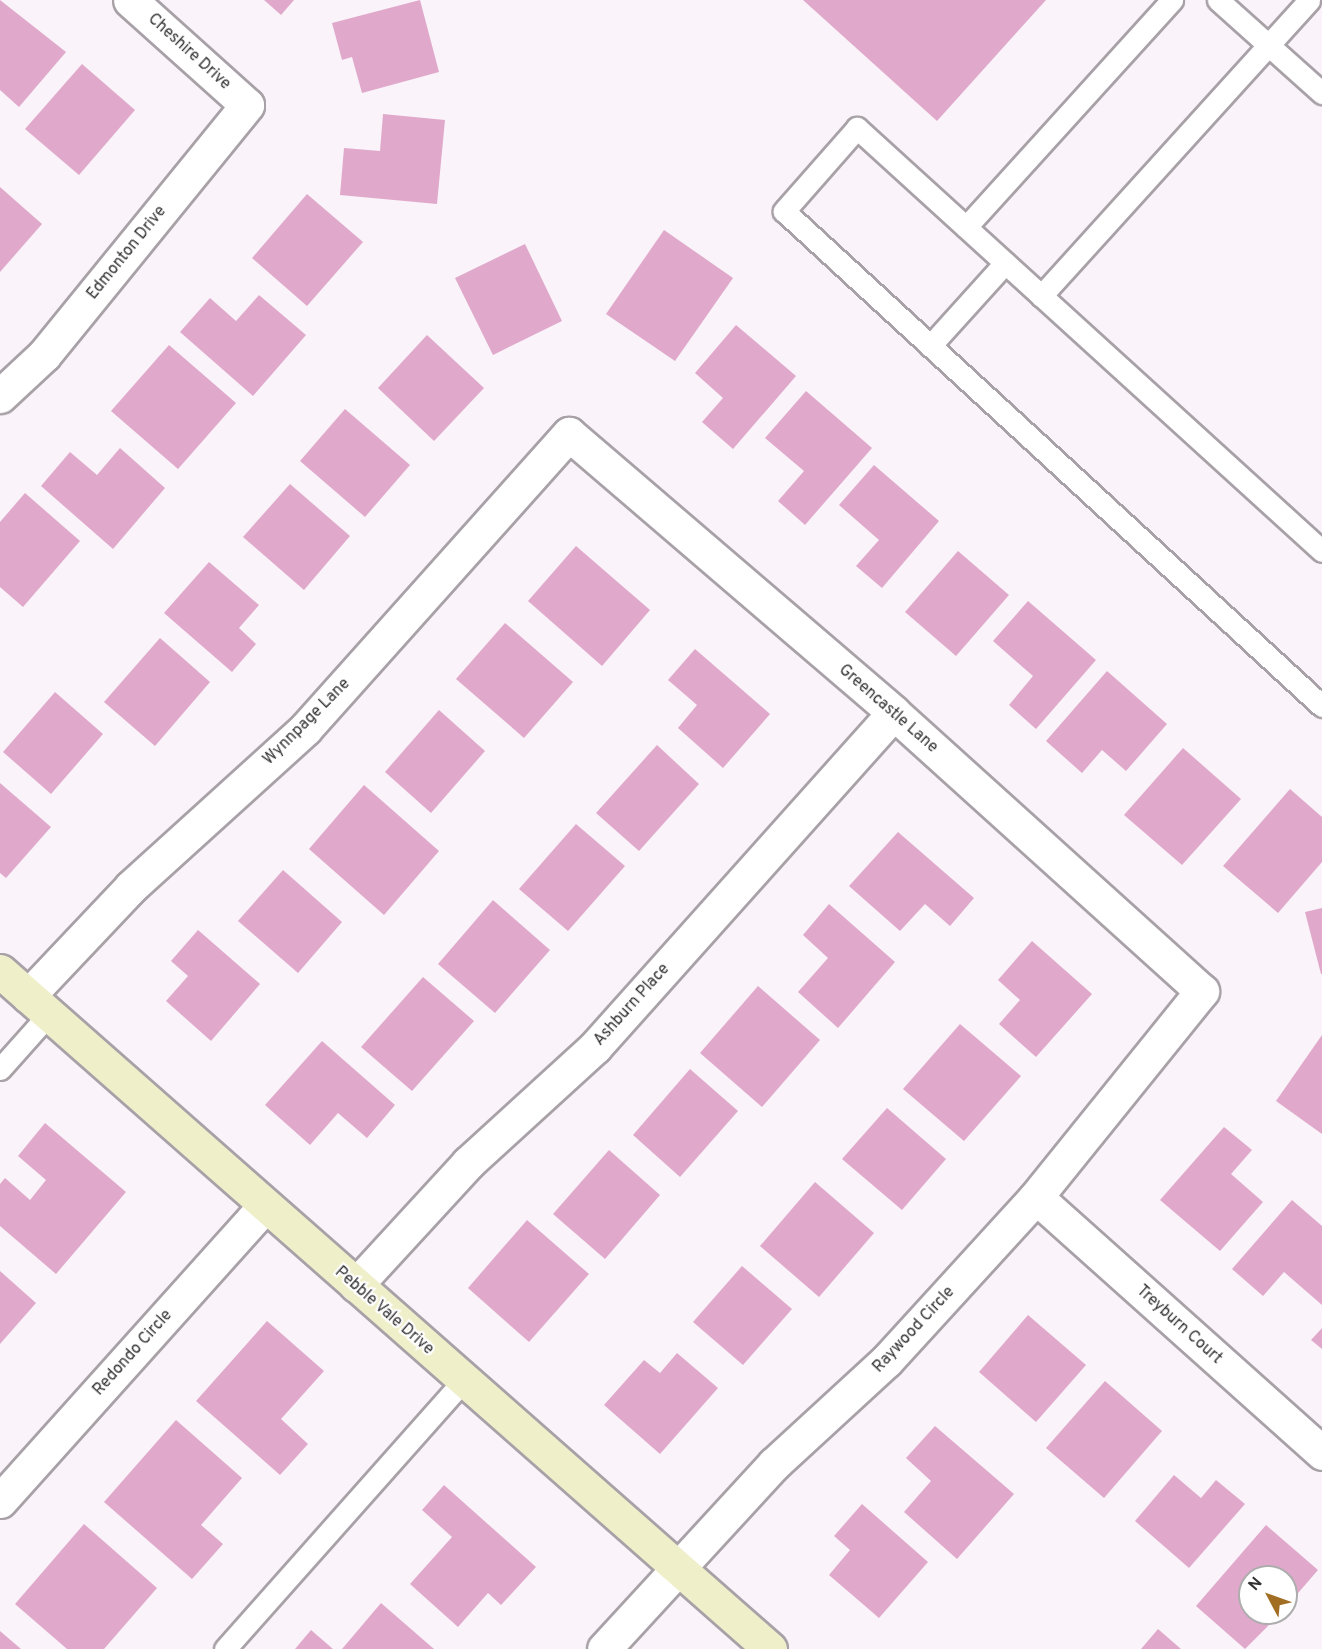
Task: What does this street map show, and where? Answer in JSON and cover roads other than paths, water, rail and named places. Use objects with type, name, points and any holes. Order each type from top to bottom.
[{"type":"street","name":"Cheshire Drive","points":[[130,0],[247,105]]},
{"type":"street","name":"Edmonton Drive","points":[[0,396],[44,355],[247,105]]},
{"type":"street","name":"Greencastle Lane","points":[[569,434],[894,712],[1202,991]]},
{"type":"street","name":"Wynnpage Lane","points":[[39,1005],[130,887],[305,729],[569,434]]},
{"type":"street","name":"Ashburn Place","points":[[356,1286],[468,1163],[595,1047],[894,712]]},
{"type":"street","name":"Pebble Vale Drive","points":[[0,971],[770,1649]]},
{"type":"street","name":"Raywood Circle","points":[[604,1649],[774,1464],[886,1361],[1036,1197],[1202,991]]},
{"type":"street","name":"Treyburn Court","points":[[1036,1197],[1322,1453]]},
{"type":"street","name":"Redondo Circle","points":[[0,1501],[265,1206]]},
{"type":"lane","points":[[966,227],[1172,0]]},
{"type":"lane","points":[[1218,0],[1322,93]]},
{"type":"lane","points":[[1041,296],[1309,0]]},
{"type":"lane","points":[[1322,551],[857,128],[784,211],[1322,706]]},
{"type":"lane","points":[[930,346],[1005,263]]},
{"type":"lane","points":[[0,1069],[39,1005]]},
{"type":"lane","points":[[225,1649],[464,1380]]}]
